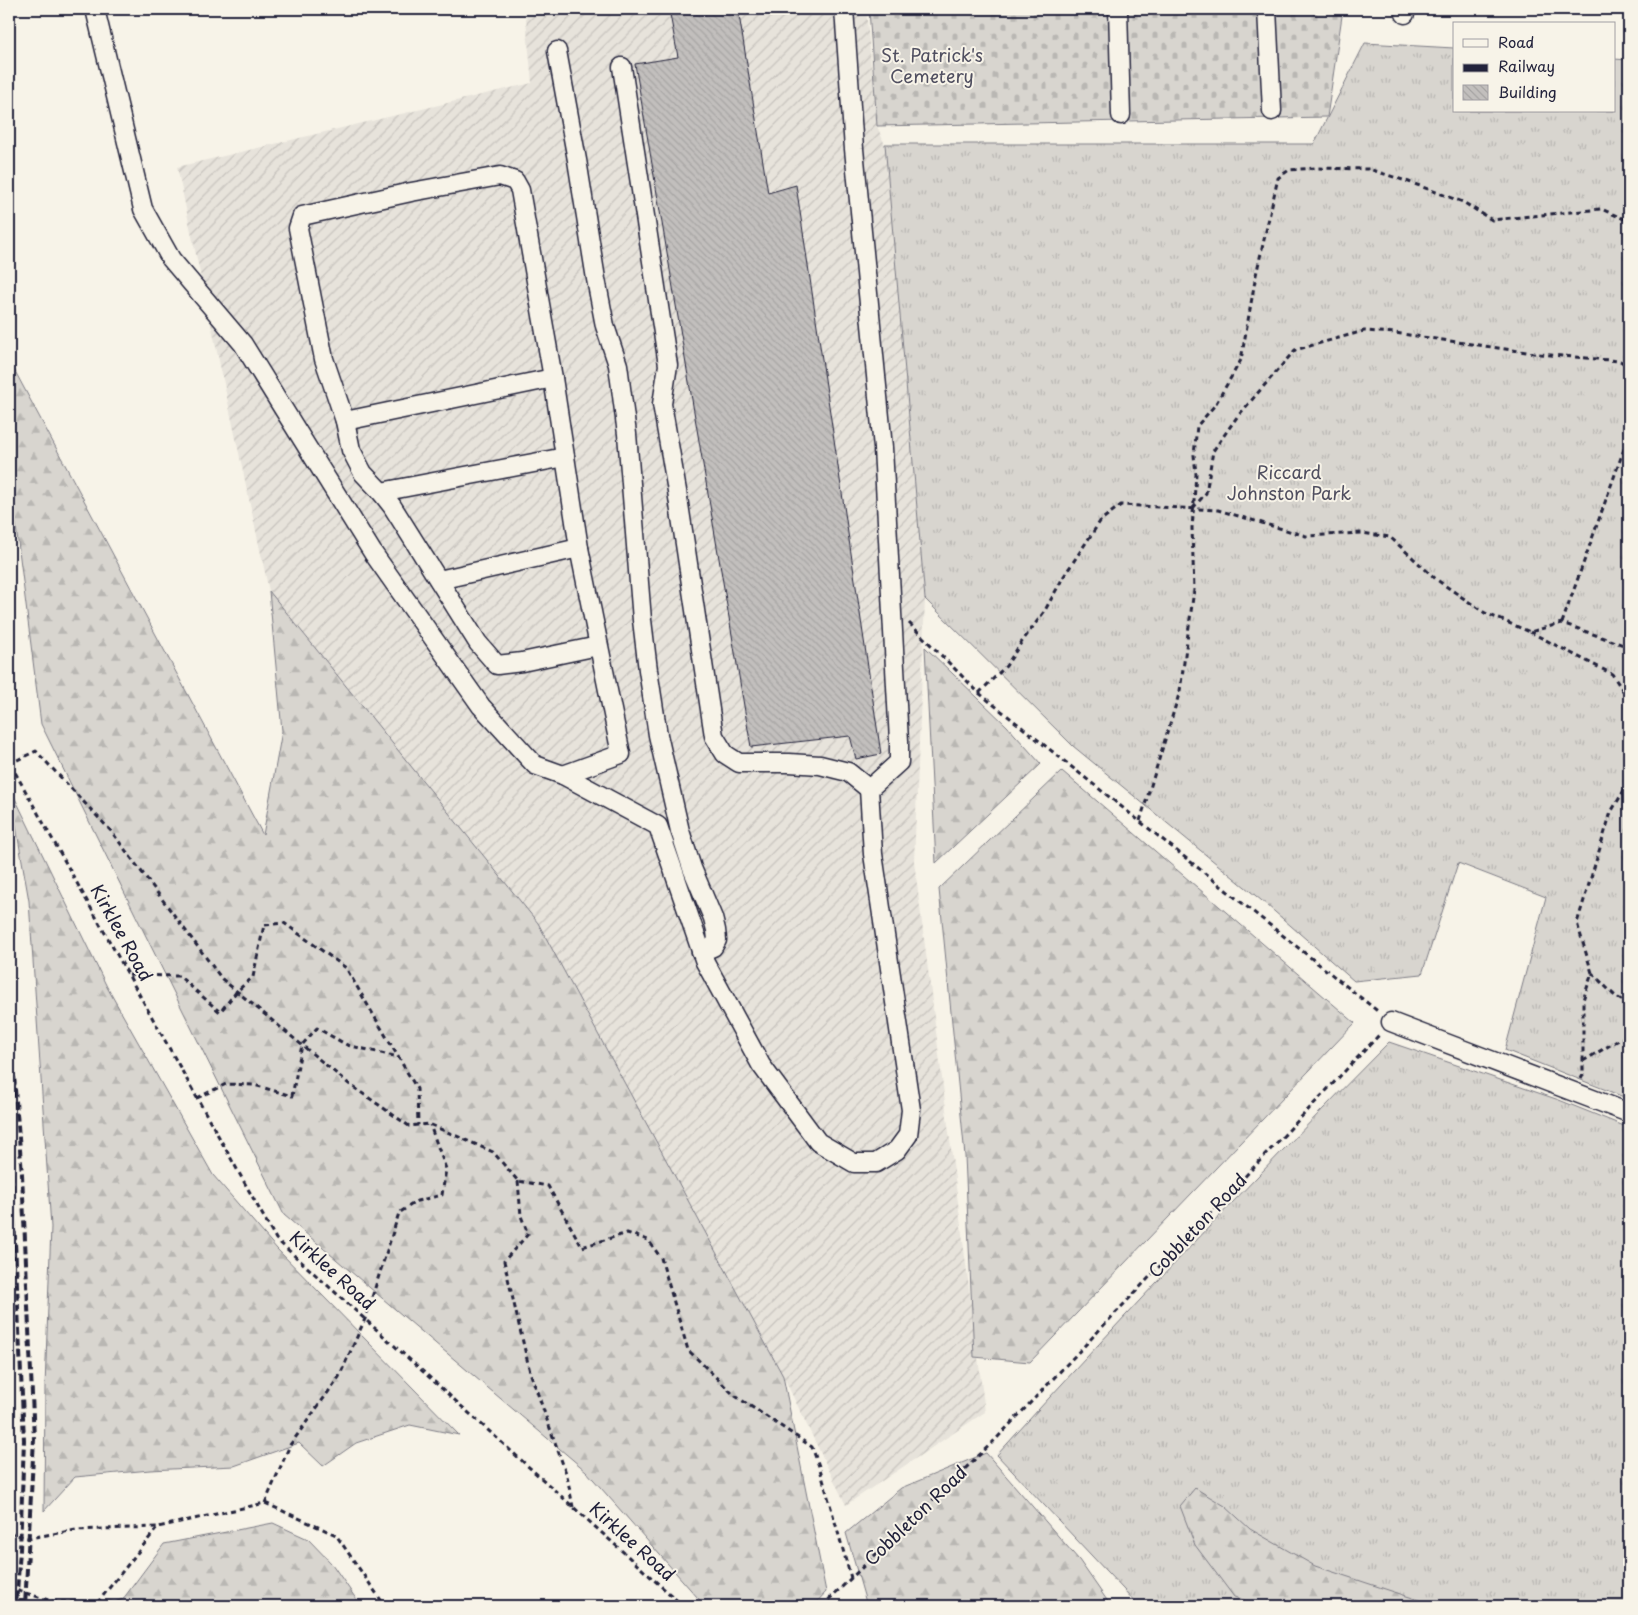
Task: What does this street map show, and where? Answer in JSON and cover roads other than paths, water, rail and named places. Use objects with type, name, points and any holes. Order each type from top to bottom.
[{"type":"lane","points":[[95,9],[143,209],[171,259],[243,344],[373,553],[481,706],[535,765],[563,775],[658,826],[705,962],[762,1065],[818,1142],[854,1162],[876,1162],[897,1150],[908,1135],[911,1110],[873,854],[869,788],[848,772],[820,765],[739,763],[724,754],[714,736],[662,404],[668,365],[622,67]]},
{"type":"lane","points":[[844,9],[854,150],[882,448],[899,762],[869,788]]},
{"type":"lane","points":[[1118,9],[1121,115]]},
{"type":"lane","points":[[1267,9],[1272,111]]},
{"type":"lane","points":[[557,51],[605,326],[618,366],[627,434],[642,620],[658,735],[680,831],[716,930],[716,940],[713,946],[701,952]]},
{"type":"lane","points":[[563,775],[621,754],[579,548],[553,378],[520,190],[515,181],[500,176],[411,192],[302,216],[298,228],[324,359],[345,421],[351,450],[363,472],[381,492],[478,643],[497,665],[522,662],[598,646]]},
{"type":"lane","points":[[345,421],[553,378]]},
{"type":"lane","points":[[381,492],[566,457]]},
{"type":"lane","points":[[439,580],[579,548]]},
{"type":"lane","points":[[1391,1022],[1629,1112]]},
{"type":"railway","points":[[9,1017],[22,1174],[34,1439],[25,1606]]},
{"type":"railway","points":[[9,1136],[24,1440],[16,1606]]},
{"type":"park label","name":"St. Patrick's Cemetery","points":[[932,66]]},
{"type":"park label","name":"Riccard Johnston Park","points":[[1289,483]]}]
